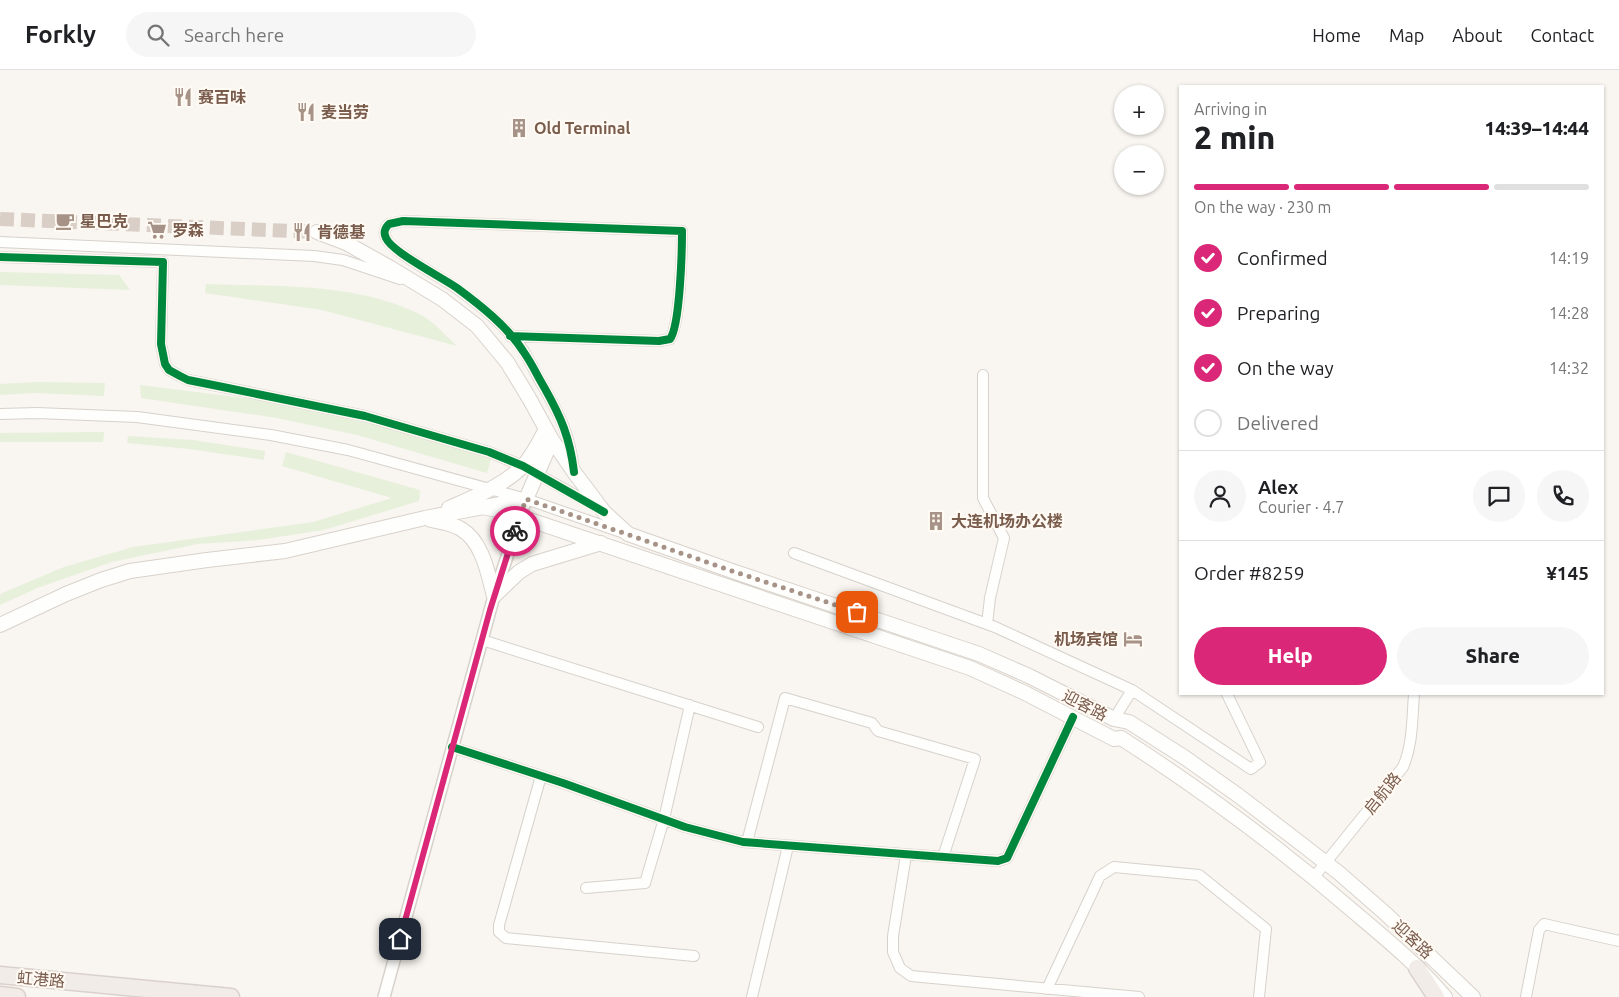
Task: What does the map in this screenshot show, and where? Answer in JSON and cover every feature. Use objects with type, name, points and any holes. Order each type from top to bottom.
[{"type":"highway","points":[[1417,968],[1436,997]]},
{"type":"highway","name":"虹港路","points":[[0,976],[231,997]]},
{"type":"highway","name":"虹港路","points":[[0,995],[17,997]]},
{"type":"main road","points":[[317,232],[357,248],[457,309],[477,326],[519,380],[549,435],[574,472],[604,512],[628,534]]},
{"type":"main road","points":[[425,518],[489,490],[523,466],[536,448],[549,435]]},
{"type":"main road","points":[[0,625],[66,594],[130,571],[284,551],[425,518],[526,499],[549,435]]},
{"type":"main road","name":"迎客路","points":[[482,507],[503,510],[920,651],[992,678],[1114,739],[1121,738],[1229,811],[1314,877],[1417,968],[1445,997]]},
{"type":"main road","points":[[425,518],[462,529],[475,542],[483,559],[494,596],[519,572],[532,564],[601,543]]},
{"type":"main road","name":"迎客路","points":[[628,534],[979,654],[1029,676],[1114,719],[1129,722],[1184,757],[1239,796],[1326,863],[1386,914],[1474,997]]},
{"type":"street","points":[[510,336],[659,341],[670,339],[675,330],[680,284],[682,232],[403,221],[389,224],[384,231],[390,244],[456,287],[478,305],[522,349],[562,420],[571,450],[574,472]]},
{"type":"street","points":[[0,242],[314,256],[344,260],[422,287]]},
{"type":"street","points":[[0,257],[163,262],[162,350],[169,370],[188,380],[365,416],[489,452],[523,466],[604,512]]},
{"type":"street","points":[[983,375],[983,498],[1004,538],[990,598],[987,624]]},
{"type":"street","points":[[0,414],[37,413],[137,416],[271,435],[348,450],[526,499],[628,534]]},
{"type":"street","points":[[384,997],[494,596],[526,499]]},
{"type":"street","points":[[794,552],[987,624],[1132,690],[1251,769],[1260,762],[1227,695]]},
{"type":"street","points":[[482,640],[758,727]]},
{"type":"street","points":[[1114,719],[1132,690]]},
{"type":"street","name":"启航路","points":[[1314,877],[1403,767],[1411,741],[1414,695]]},
{"type":"street","points":[[747,842],[785,698],[872,723],[878,731],[975,759],[943,857]]},
{"type":"street","points":[[586,888],[645,884],[664,819],[690,705]]},
{"type":"street","points":[[452,747],[685,827],[747,842],[998,861],[1007,858],[1073,717]]},
{"type":"street","points":[[541,776],[499,926],[499,932],[506,938],[694,956]]},
{"type":"street","points":[[752,997],[788,846]]},
{"type":"street","points":[[906,854],[893,936],[893,952],[900,968],[911,976],[1139,997]]},
{"type":"street","points":[[1047,988],[1100,876],[1114,867],[1199,875],[1266,929],[1259,997]]},
{"type":"street","points":[[1526,997],[1539,930],[1544,924],[1619,941]]},
{"type":"green space","points":[[0,272],[119,275],[130,290],[0,285]]},
{"type":"green space","points":[[206,284],[317,288],[371,297],[398,305],[423,316],[457,346],[322,310],[205,293]]},
{"type":"green space","points":[[37,382],[105,383],[104,396],[34,393],[0,395],[0,384]]},
{"type":"green space","points":[[140,385],[252,399],[376,425],[491,459],[487,473],[357,435],[277,418],[141,398]]},
{"type":"green space","points":[[104,432],[103,442],[0,442],[0,433]]},
{"type":"green space","points":[[128,436],[193,440],[265,451],[264,460],[189,449],[127,443]]},
{"type":"green space","points":[[286,452],[420,490],[419,501],[324,530],[258,540],[198,544],[112,562],[37,588],[0,605],[0,594],[64,567],[133,547],[313,522],[392,498],[282,466]]},
{"type":"tunnel","points":[[0,219],[317,232]]},
{"type":"cycle path","points":[[510,336],[659,341],[670,339],[678,304],[682,231],[403,221],[389,224],[386,229],[386,238],[390,244],[457,288],[493,317],[509,333],[517,342],[560,418],[570,449],[574,472]]},
{"type":"cycle path","points":[[0,257],[163,262],[161,344],[165,364],[169,370],[188,380],[365,416],[489,452],[523,466],[604,512]]},
{"type":"cycle path","points":[[452,747],[563,783],[685,827],[743,842],[998,861],[1007,858],[1073,717]]},
{"type":"way so far","points":[[515,531],[526,499],[735,572],[857,612]]},
{"type":"place","name":"赛百味","points":[[183,97]]},
{"type":"place","name":"麦当劳","points":[[306,112]]},
{"type":"place","name":"Old Terminal","points":[[519,128]]},
{"type":"place","name":"星巴克","points":[[65,221]]},
{"type":"place","name":"罗森","points":[[157,230]]},
{"type":"place","name":"肯德基","points":[[302,232]]},
{"type":"place","name":"大连机场办公楼","points":[[936,521]]},
{"type":"place","name":"机场宾馆","points":[[1133,639]]},
{"type":"route","points":[[400,939],[490,610],[515,531]]}]
